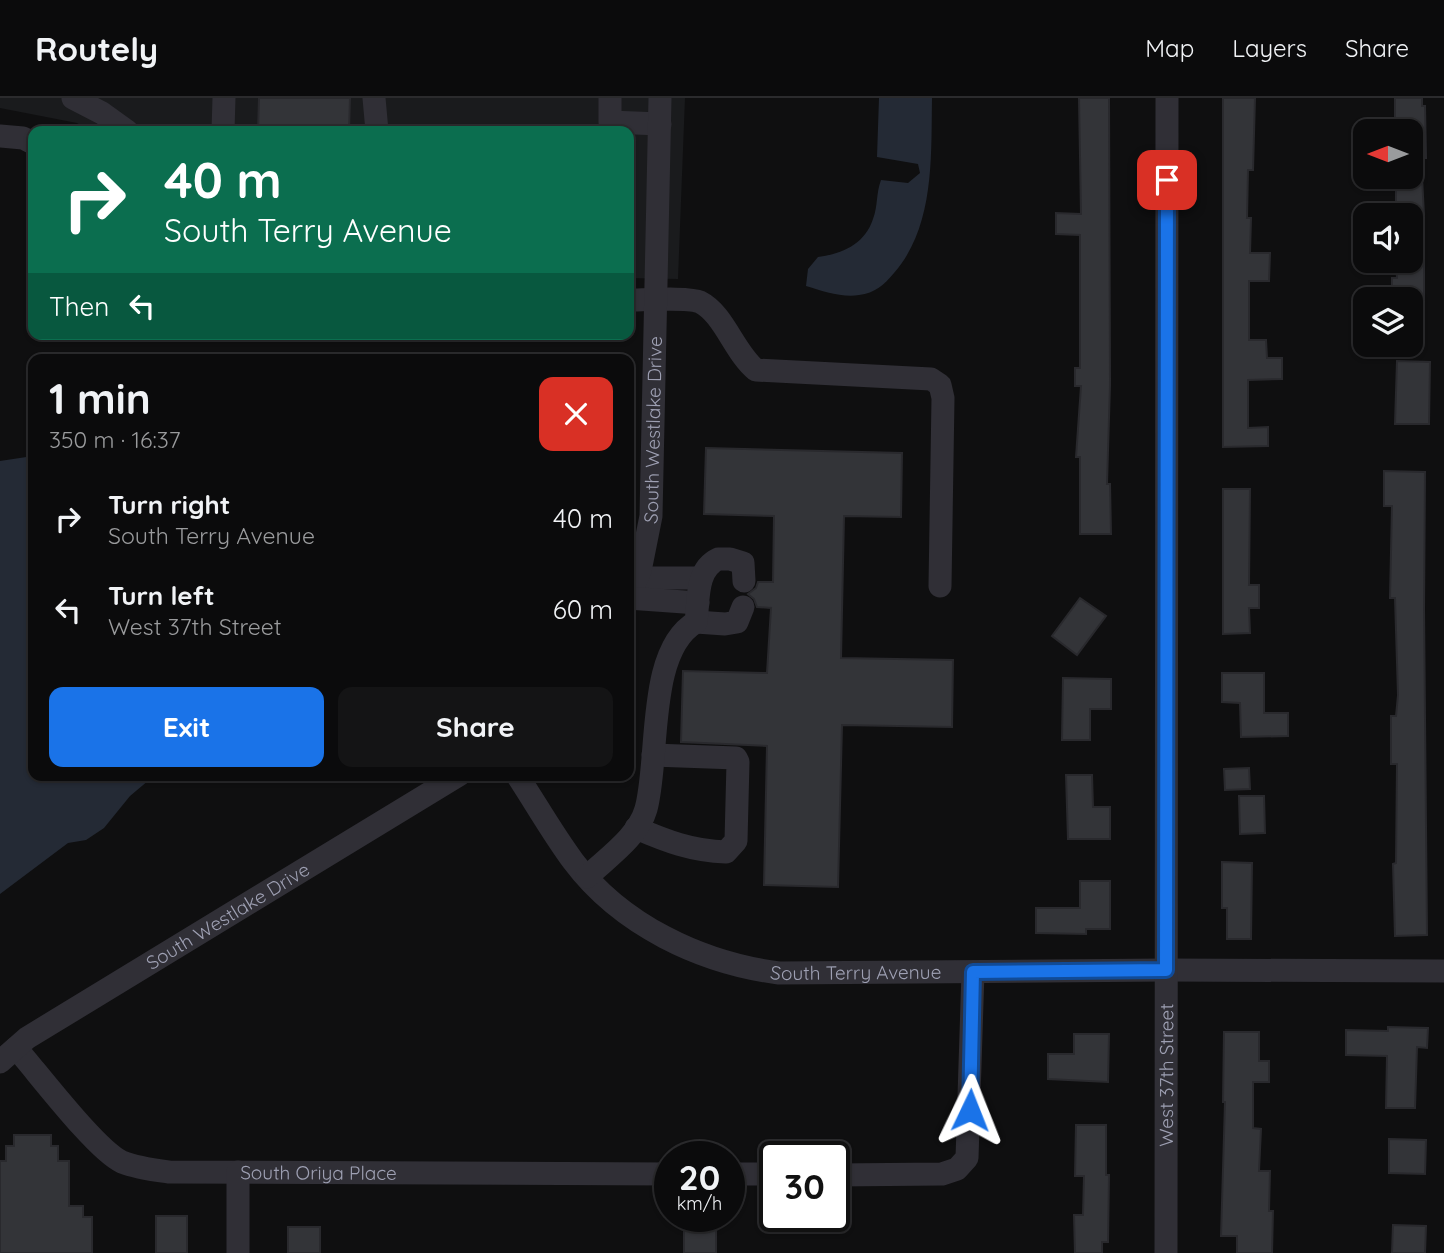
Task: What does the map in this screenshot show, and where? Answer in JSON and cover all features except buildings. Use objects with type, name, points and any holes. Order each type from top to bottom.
[{"type":"street","points":[[73,98],[120,126]]},
{"type":"street","points":[[223,126],[224,98]]},
{"type":"street","points":[[374,98],[377,126]]},
{"type":"street","points":[[610,98],[610,122],[621,126]]},
{"type":"street","name":"South Westlake Drive","points":[[634,580],[650,516],[660,98]]},
{"type":"street","name":"West 37th Street","points":[[1166,1253],[1167,98]]},
{"type":"street","points":[[634,126],[660,124]]},
{"type":"street","points":[[0,136],[28,140]]},
{"type":"street","points":[[634,300],[698,301],[712,311],[745,360],[756,369],[931,379],[940,385],[943,398],[940,586]]},
{"type":"street","points":[[587,877],[636,828],[646,810],[658,709],[670,652],[697,613],[701,578],[705,569],[712,562],[730,558],[743,562],[744,581]]},
{"type":"street","points":[[634,591],[701,578]]},
{"type":"street","points":[[634,593],[733,624],[739,620],[743,607]]},
{"type":"street","points":[[636,828],[672,844],[704,851],[726,852],[736,841],[736,758],[653,755]]},
{"type":"street","name":"South Westlake Drive","points":[[8,1055],[27,1038],[449,781]]},
{"type":"street","name":"South Terry Avenue","points":[[521,781],[573,861],[609,899],[661,936],[689,949],[749,969],[779,973],[1444,971]]},
{"type":"street","points":[[850,1175],[942,1174],[957,1169],[967,1158],[973,972]]},
{"type":"street","name":"South Oriya Place","points":[[8,1055],[120,1161],[146,1169],[169,1172],[654,1174]]},
{"type":"street","points":[[238,1172],[238,1253]]},
{"type":"shaded area","points":[[0,98],[685,98],[678,279],[634,278],[634,126],[81,126],[0,108]]},
{"type":"shaded area","points":[[879,98],[932,98],[928,190],[917,234],[894,273],[874,290],[846,296],[806,286],[808,269],[818,257],[852,246],[869,228],[875,214],[881,180],[908,183],[920,173],[918,164],[877,157]]},
{"type":"shaded area","points":[[28,457],[28,781],[148,781],[130,796],[104,828],[86,840],[68,843],[0,894],[0,461]]},
{"type":"route","points":[[970,1110],[973,972],[1166,970],[1167,180]]}]
